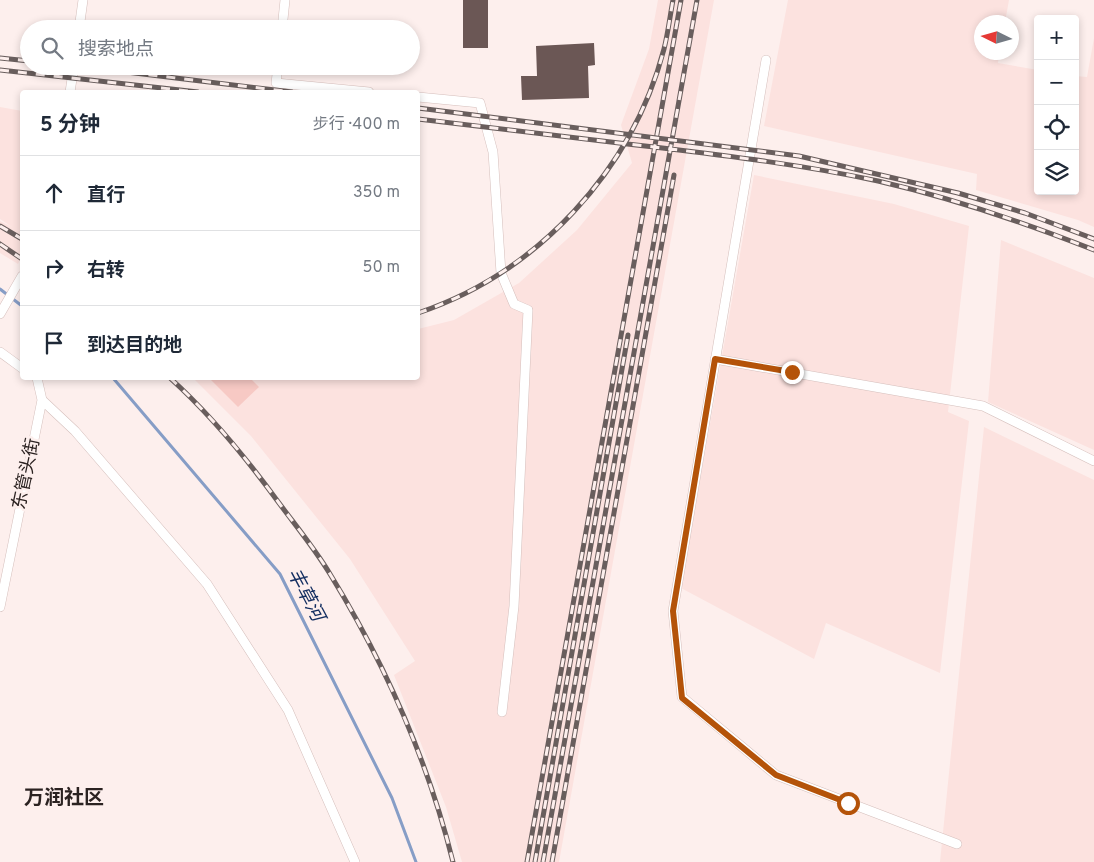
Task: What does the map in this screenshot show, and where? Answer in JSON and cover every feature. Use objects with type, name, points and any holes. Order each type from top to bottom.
[{"type":"street","points":[[80,20],[83,0]]},
{"type":"street","points":[[283,20],[286,0]]},
{"type":"street","points":[[766,60],[673,611],[682,698],[776,775],[957,844]]},
{"type":"street","points":[[70,90],[73,75]]},
{"type":"street","points":[[277,75],[276,83],[348,90]]},
{"type":"street","points":[[420,97],[480,104],[493,152],[501,273],[514,304],[528,310],[514,606],[502,712]]},
{"type":"street","points":[[0,314],[20,279]]},
{"type":"street","points":[[0,352],[20,367]]},
{"type":"street","points":[[715,359],[983,406],[1094,461]]},
{"type":"street","points":[[37,380],[42,400],[75,431],[207,584],[288,710],[355,862]]},
{"type":"street","name":"东管头街","points":[[0,607],[42,400]]},
{"type":"shaded area","points":[[658,0],[714,0],[559,862],[462,862],[446,807],[394,675],[415,661],[350,559],[251,436],[195,380],[420,380],[420,328],[454,320],[519,283],[577,230],[632,163],[621,125],[649,49]]},
{"type":"shaded area","points":[[788,0],[1009,0],[1006,15],[974,15],[974,60],[998,60],[998,63],[1034,69],[1034,195],[1079,195],[1079,76],[1087,77],[1094,38],[1094,227],[1078,220],[976,190],[977,174],[764,126]]},
{"type":"shaded area","points":[[0,107],[20,111],[20,260],[18,264],[0,253],[0,221],[12,227],[0,219]]},
{"type":"shaded area","points":[[754,175],[894,204],[969,226],[948,412],[969,421],[940,673],[826,623],[814,659],[681,588]]},
{"type":"shaded area","points":[[1001,240],[1094,278],[1094,450],[988,402]]},
{"type":"shaded area","points":[[211,380],[252,380],[259,387],[238,407]]},
{"type":"shaded area","points":[[984,427],[1094,480],[1094,862],[940,862]]},
{"type":"building","points":[[463,0],[488,0],[488,48],[463,48]]},
{"type":"building","points":[[594,43],[595,65],[588,66],[589,98],[522,100],[521,76],[537,76],[536,46]]},
{"type":"waterway","name":"丰草河","points":[[0,289],[20,304]]},
{"type":"waterway","name":"丰草河","points":[[115,380],[280,574],[392,798],[416,862]]},
{"type":"railway","points":[[420,312],[461,295],[502,272],[540,244],[574,212],[603,176],[629,136],[649,94],[664,49],[673,0]]},
{"type":"railway","points":[[527,862],[681,0]]},
{"type":"railway","points":[[543,862],[697,0]]},
{"type":"railway","points":[[0,58],[20,60]]},
{"type":"railway","points":[[0,70],[20,72]]},
{"type":"railway","points":[[45,75],[180,90]]},
{"type":"railway","points":[[151,75],[275,90]]},
{"type":"railway","points":[[420,108],[799,156],[958,193],[1025,213],[1094,239]]},
{"type":"railway","points":[[420,119],[738,157],[850,175],[960,203],[1014,220],[1094,250]]},
{"type":"railway","points":[[552,862],[674,175]]},
{"type":"railway","points":[[0,226],[20,238]]},
{"type":"railway","points":[[0,244],[20,258]]},
{"type":"railway","points":[[535,862],[628,335]]},
{"type":"railway","points":[[172,380],[214,422],[254,470],[318,556],[350,607],[386,677],[417,750],[443,824],[453,862]]},
{"type":"district","name":"万润社区","points":[[64,799]]},
{"type":"route","points":[[792,372],[715,359],[673,611],[682,698],[776,775],[848,803]]}]
